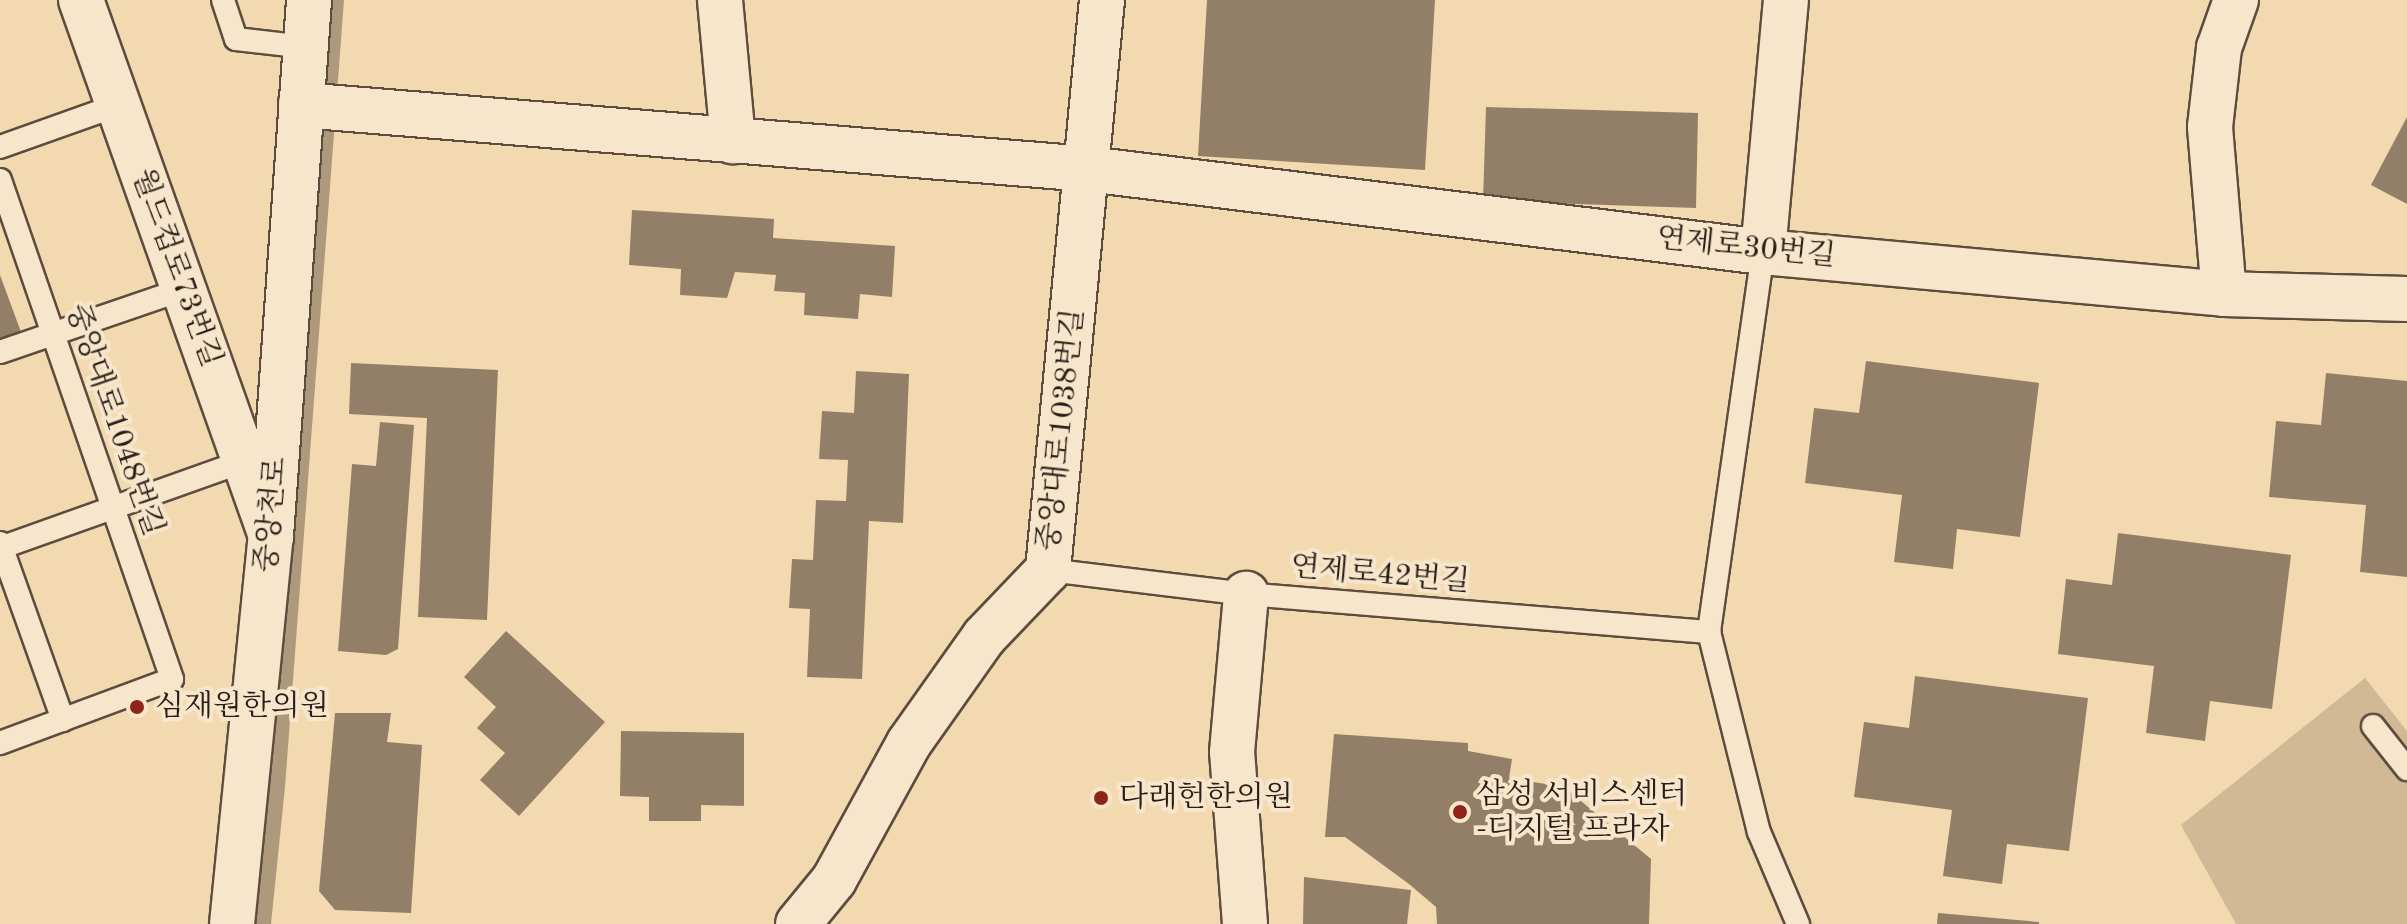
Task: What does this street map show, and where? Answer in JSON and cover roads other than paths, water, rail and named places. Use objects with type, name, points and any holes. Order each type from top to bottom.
[{"type":"street","name":"월드컵로73번길","points":[[81,0],[271,536]]},
{"type":"street","name":"중앙천로","points":[[232,924],[271,536],[309,0]]},
{"type":"street","points":[[301,105],[733,141],[720,0]]},
{"type":"street","name":"중앙대로1038번길","points":[[798,924],[834,880],[909,743],[984,637],[1048,570],[1102,0]]},
{"type":"street","points":[[1763,252],[1786,0]]},
{"type":"street","points":[[2224,294],[2210,127],[2219,48],[2236,0]]},
{"type":"street","name":"연제로30번길","points":[[733,141],[1088,169],[1763,252],[2224,294],[2407,299]]},
{"type":"street","points":[[1245,924],[1232,752],[1246,594]]},
{"type":"lane","points":[[223,0],[236,39],[305,47]]},
{"type":"lane","points":[[0,147],[118,105]]},
{"type":"lane","name":"중앙대로1048번길","points":[[0,180],[172,679],[63,720]]},
{"type":"lane","points":[[1763,252],[1709,632],[1759,832],[1798,924]]},
{"type":"lane","points":[[0,352],[184,289]]},
{"type":"lane","points":[[0,743],[63,720],[0,546],[244,461]]},
{"type":"lane","name":"연제로42번길","points":[[1048,570],[1246,594],[1709,632]]},
{"type":"lane","points":[[2373,726],[2407,769]]},
{"type":"place","name":"심재원한의원","points":[[137,707]]},
{"type":"place","name":"다래헌한의원","points":[[1101,798]]},
{"type":"place","name":"삼성 서비스센터 -디지털 프라자","points":[[1460,812]]}]
